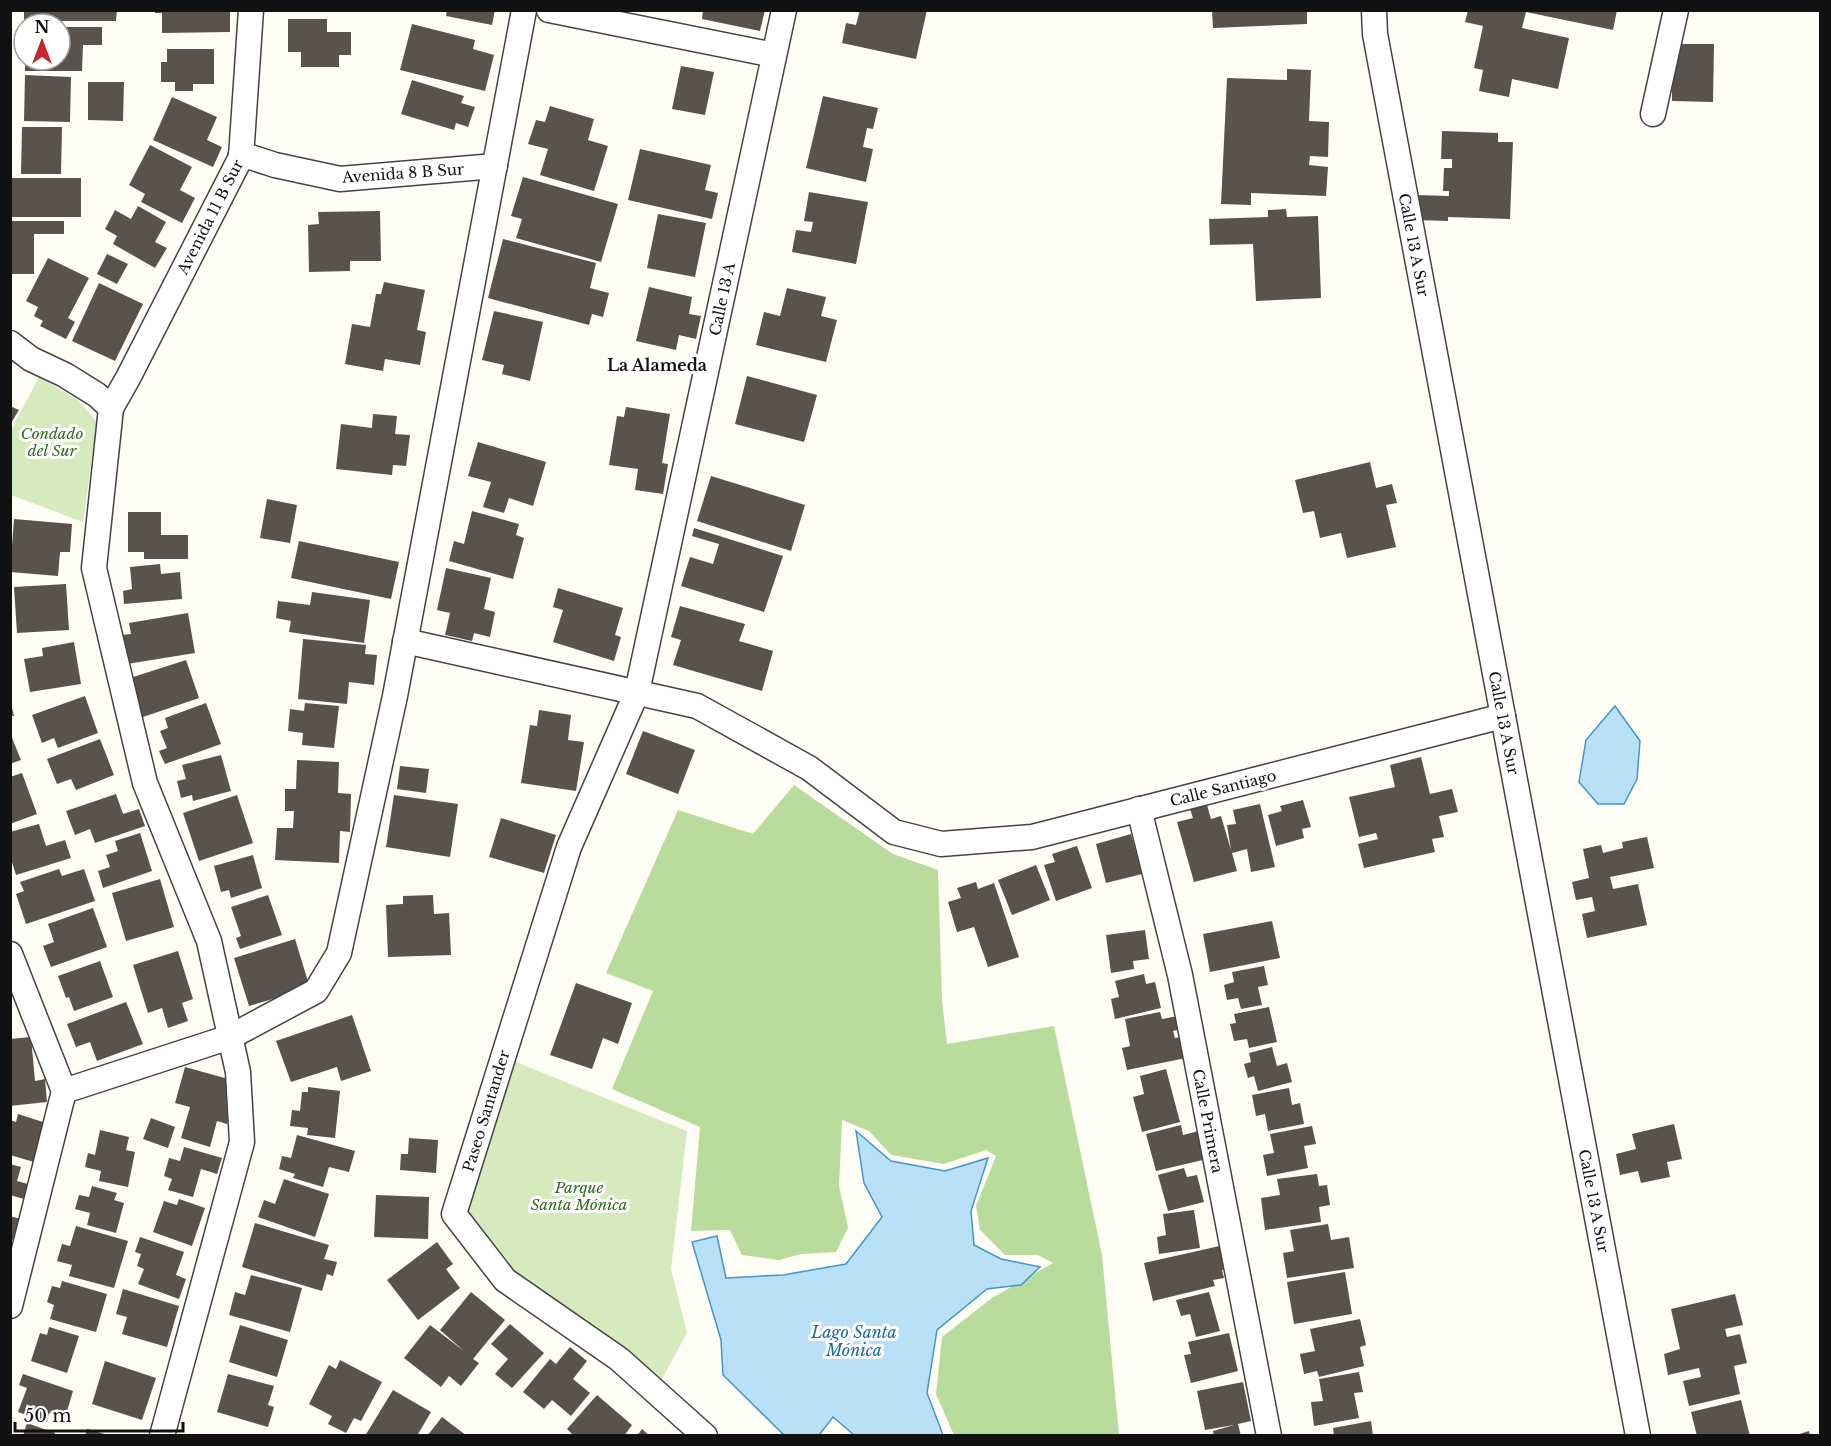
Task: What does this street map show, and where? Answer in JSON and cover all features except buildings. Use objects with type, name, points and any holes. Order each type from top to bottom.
[{"type":"street","name":"Avenida 11 B Sur","points":[[111,408],[242,157],[251,10]]},
{"type":"street","points":[[64,1091],[230,1036],[316,991],[339,953],[395,696],[524,10]]},
{"type":"street","points":[[549,10],[774,55]]},
{"type":"street","name":"Calle 13 A","points":[[637,692],[784,10]]},
{"type":"street","name":"Calle 13 A Sur","points":[[1374,10],[1375,34],[1638,1436]]},
{"type":"street","points":[[1653,114],[1676,10]]},
{"type":"street","name":"Avenida 8 B Sur","points":[[242,154],[275,165],[340,180],[495,166]]},
{"type":"street","points":[[10,343],[31,359],[65,375],[89,390],[111,408],[94,568],[145,783],[209,941],[238,1072],[242,1142],[162,1435]]},
{"type":"street","name":"Calle Santiago","points":[[405,641],[697,706],[809,768],[894,832],[941,844],[1032,837],[1503,716]]},
{"type":"street","name":"Paseo Santander","points":[[637,692],[569,847],[454,1214],[505,1280],[619,1359],[705,1436]]},
{"type":"street","name":"Calle Primera","points":[[1139,809],[1180,975],[1269,1436]]},
{"type":"street","points":[[10,954],[64,1091],[10,1306]]},
{"type":"green space","name":"Condado del Sur","points":[[39,377],[78,400],[97,422],[83,522],[11,495],[10,432]]},
{"type":"green space","points":[[794,785],[893,854],[938,870],[942,1001],[947,1044],[1054,1026],[1102,1255],[1119,1435],[954,1435],[936,1394],[942,1337],[992,1298],[1053,1263],[1038,1255],[1005,1255],[980,1230],[976,1206],[996,1156],[986,1150],[944,1164],[891,1155],[869,1131],[842,1120],[839,1186],[848,1228],[836,1252],[801,1254],[779,1260],[742,1255],[730,1230],[691,1231],[700,1127],[612,1089],[653,991],[606,973],[678,810],[753,834]]},
{"type":"green space","name":"Parque Santa Mónica","points":[[511,1060],[687,1131],[671,1269],[687,1333],[662,1379],[622,1347],[513,1276],[465,1208]]},
{"type":"water","points":[[1615,706],[1640,741],[1637,779],[1624,804],[1598,804],[1579,782],[1586,740]]},
{"type":"water","name":"Lago Santa Mónica","points":[[856,1131],[891,1161],[945,1171],[988,1158],[971,1211],[974,1245],[1001,1259],[1040,1267],[1021,1285],[987,1289],[937,1330],[927,1393],[943,1435],[854,1435],[833,1417],[819,1435],[784,1435],[723,1375],[721,1340],[692,1242],[717,1236],[726,1278],[783,1275],[846,1264],[882,1217],[864,1183]]},
{"type":"district","name":"La Alameda","points":[[657,365]]}]
